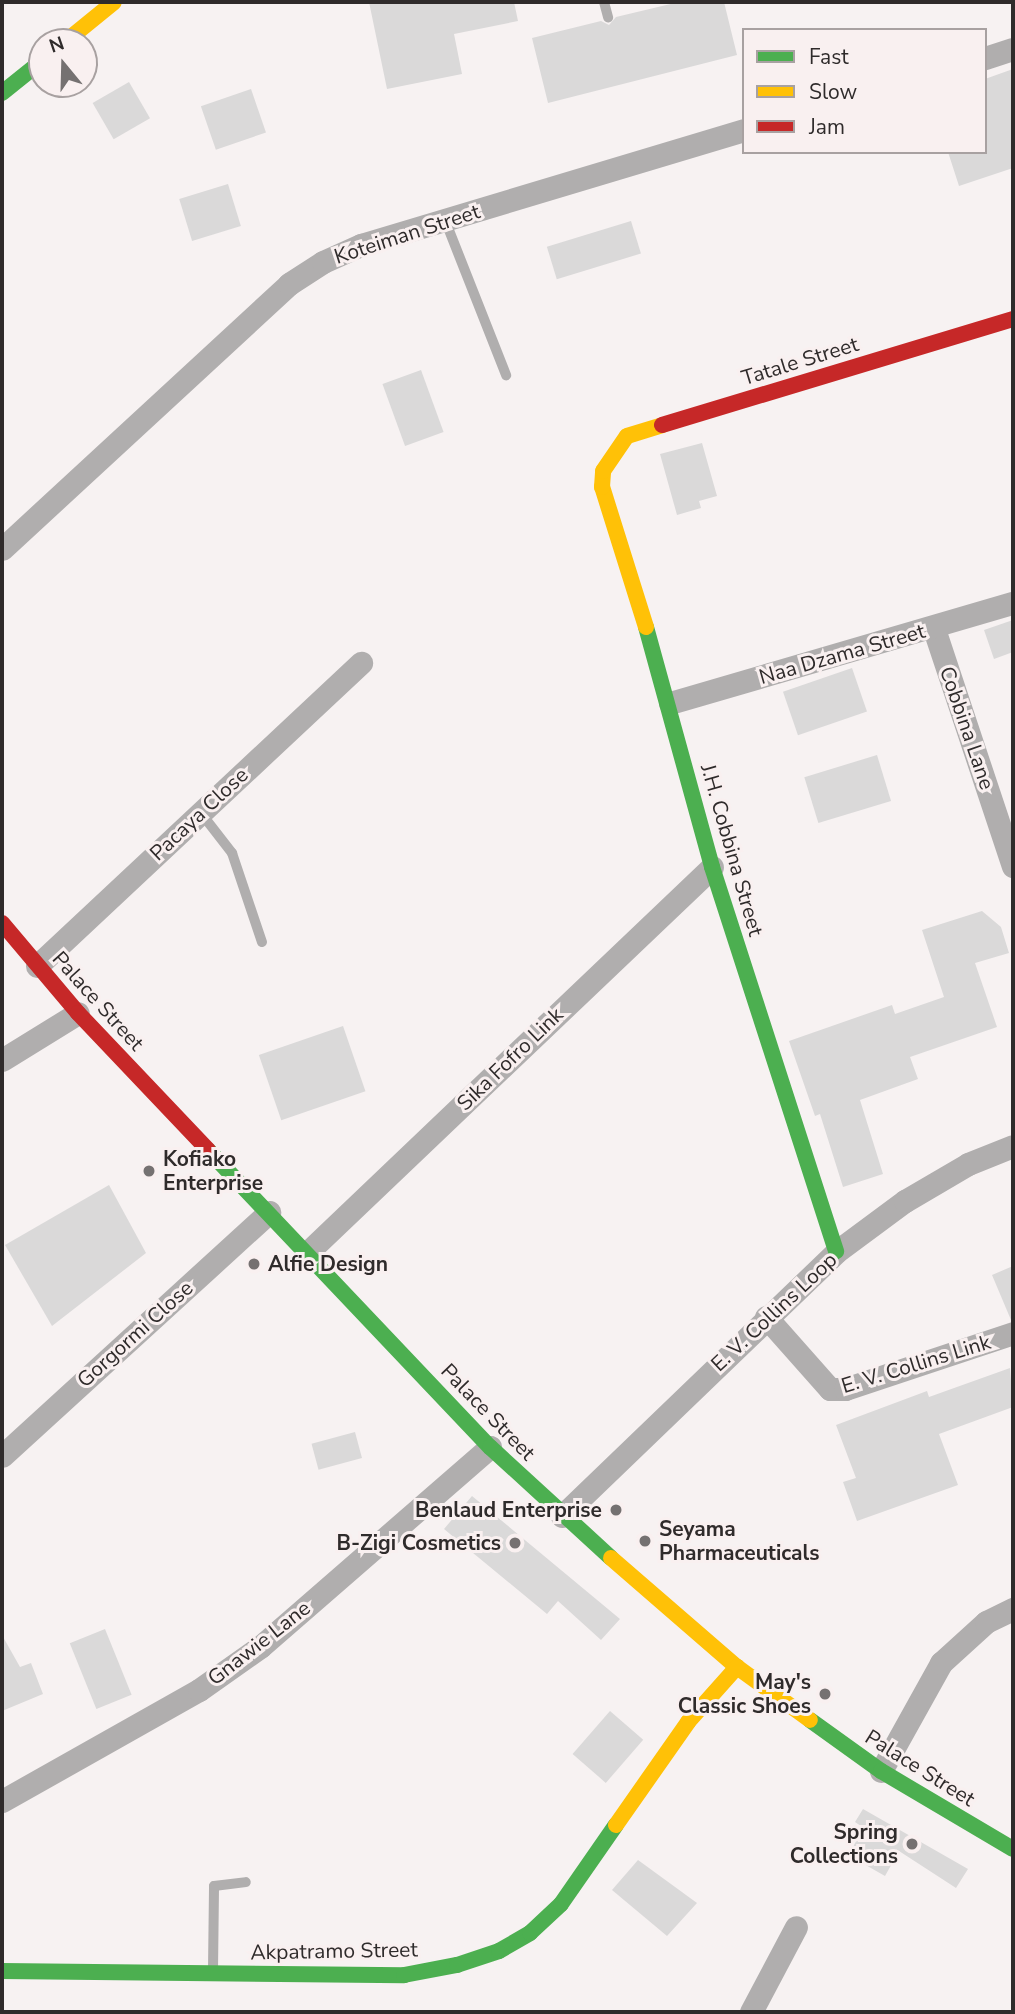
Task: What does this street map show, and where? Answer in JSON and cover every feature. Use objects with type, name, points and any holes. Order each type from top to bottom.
[{"type":"street","points":[[82,28],[114,2]]},
{"type":"street","points":[[987,57],[1013,50]]},
{"type":"street","points":[[2,93],[28,72]]},
{"type":"street","name":"Koteiman Street","points":[[2,549],[289,284],[361,245],[742,131]]},
{"type":"street","name":"Tatale Street","points":[[608,458],[626,436],[1013,319]]},
{"type":"street","name":"J.H. Cobbina Street","points":[[608,458],[602,487],[670,703],[712,867],[836,1252]]},
{"type":"street","name":"Naa Dzama Street","points":[[670,703],[934,629],[1013,603]]},
{"type":"street","name":"Cobbina Lane","points":[[934,629],[1013,866]]},
{"type":"street","name":"Pacaya Close","points":[[37,966],[361,663]]},
{"type":"street","name":"Sika Fofro Link","points":[[308,1251],[712,867]]},
{"type":"street","name":"Palace Street","points":[[2,923],[78,1013],[308,1251],[490,1447],[562,1516],[737,1667],[881,1771],[1013,1849]]},
{"type":"street","points":[[2,1060],[78,1013]]},
{"type":"street","name":"E. V. Collins Loop","points":[[562,1516],[836,1252],[905,1201],[968,1164],[1013,1146]]},
{"type":"street","name":"Gorgormi Close","points":[[2,1456],[269,1213]]},
{"type":"street","name":"E. V. Collins Link","points":[[766,1317],[830,1389],[845,1389],[1013,1333]]},
{"type":"street","name":"Gnawie Lane","points":[[2,1801],[199,1690],[260,1647],[490,1447]]},
{"type":"street","points":[[881,1771],[941,1663],[986,1622],[1013,1609]]},
{"type":"street","name":"Akpatramo Street","points":[[2,1970],[404,1975],[457,1965],[520,1939],[561,1904],[688,1722],[737,1667]]},
{"type":"street","points":[[751,2012],[796,1927]]},
{"type":"lane","points":[[604,2],[608,17]]},
{"type":"lane","points":[[445,220],[506,375]]},
{"type":"lane","points":[[201,813],[232,853],[262,942]]},
{"type":"lane","points":[[213,1973],[211,1894],[222,1883],[246,1882]]},
{"type":"building","points":[[369,2],[514,2],[518,21],[454,34],[462,74],[387,89]]},
{"type":"building","points":[[679,2],[724,2],[737,55],[548,103],[532,38],[601,21],[609,25],[616,17]]},
{"type":"building","points":[[1013,69],[1013,168],[959,186],[949,154],[987,154],[987,78]]},
{"type":"building","points":[[129,82],[150,118],[114,139],[93,103]]},
{"type":"building","points":[[251,89],[266,132],[216,150],[201,106]]},
{"type":"building","points":[[228,184],[241,226],[192,241],[179,199]]},
{"type":"building","points":[[631,221],[641,254],[557,279],[547,247]]},
{"type":"building","points":[[421,370],[444,432],[405,446],[382,384]]},
{"type":"building","points":[[702,443],[717,496],[699,501],[701,508],[677,515],[660,454]]},
{"type":"building","points":[[1013,620],[1013,652],[994,659],[984,630]]},
{"type":"building","points":[[852,668],[867,711],[798,735],[783,692]]},
{"type":"building","points":[[877,755],[891,801],[818,823],[804,777]]},
{"type":"building","points":[[982,911],[1001,927],[1009,953],[975,963],[997,1027],[910,1057],[918,1079],[860,1100],[883,1174],[843,1187],[820,1114],[815,1116],[789,1041],[892,1005],[895,1014],[944,997],[922,930]]},
{"type":"building","points":[[343,1026],[365,1091],[281,1120],[259,1055]]},
{"type":"building","points":[[109,1185],[146,1253],[52,1326],[5,1245]]},
{"type":"building","points":[[1013,1266],[1013,1319],[1011,1320],[992,1275]]},
{"type":"building","points":[[1010,1368],[1013,1407],[939,1434],[958,1485],[857,1521],[843,1482],[856,1478],[836,1425],[927,1391],[929,1397]]},
{"type":"building","points":[[355,1432],[362,1458],[319,1470],[312,1444]]},
{"type":"building","points":[[472,1496],[620,1619],[601,1640],[558,1601],[547,1614],[444,1529]]},
{"type":"building","points":[[105,1629],[132,1695],[96,1709],[70,1643]]},
{"type":"building","points":[[2,1635],[20,1667],[31,1663],[43,1694],[2,1711]]},
{"type":"building","points":[[610,1711],[643,1740],[606,1783],[573,1754]]},
{"type":"building","points":[[863,1809],[968,1869],[956,1888],[899,1851],[885,1876],[848,1855],[861,1833],[867,1837],[870,1832],[855,1822]]},
{"type":"building","points":[[638,1860],[697,1903],[667,1936],[612,1890]]},
{"type":"traffic: fast","points":[[2,93],[28,72]]},
{"type":"traffic: fast","points":[[646,627],[712,867],[836,1252]]},
{"type":"traffic: fast","points":[[208,1150],[490,1447],[611,1558]]},
{"type":"traffic: fast","points":[[810,1720],[881,1771],[1013,1849]]},
{"type":"traffic: fast","points":[[2,1971],[404,1975],[457,1965],[499,1951],[530,1933],[561,1904],[616,1825]]},
{"type":"traffic: slow","points":[[82,28],[114,2]]},
{"type":"traffic: slow","points":[[646,627],[602,487],[603,471],[627,436],[662,425]]},
{"type":"traffic: slow","points":[[611,1558],[737,1667],[810,1720]]},
{"type":"traffic: slow","points":[[616,1825],[688,1722],[737,1667]]},
{"type":"traffic: jam","points":[[662,425],[1013,319]]},
{"type":"traffic: jam","points":[[2,923],[78,1013],[208,1150]]},
{"type":"place","name":"Kofiako Enterprise","points":[[149,1171]]},
{"type":"place","name":"Alfie Design","points":[[254,1264]]},
{"type":"place","name":"Benlaud Enterprise","points":[[616,1510]]},
{"type":"place","name":"Seyama Pharmaceuticals","points":[[645,1541]]},
{"type":"place","name":"B-Zigi Cosmetics","points":[[515,1543]]},
{"type":"place","name":"May's Classic Shoes","points":[[825,1694]]},
{"type":"place","name":"Spring Collections","points":[[912,1844]]}]
